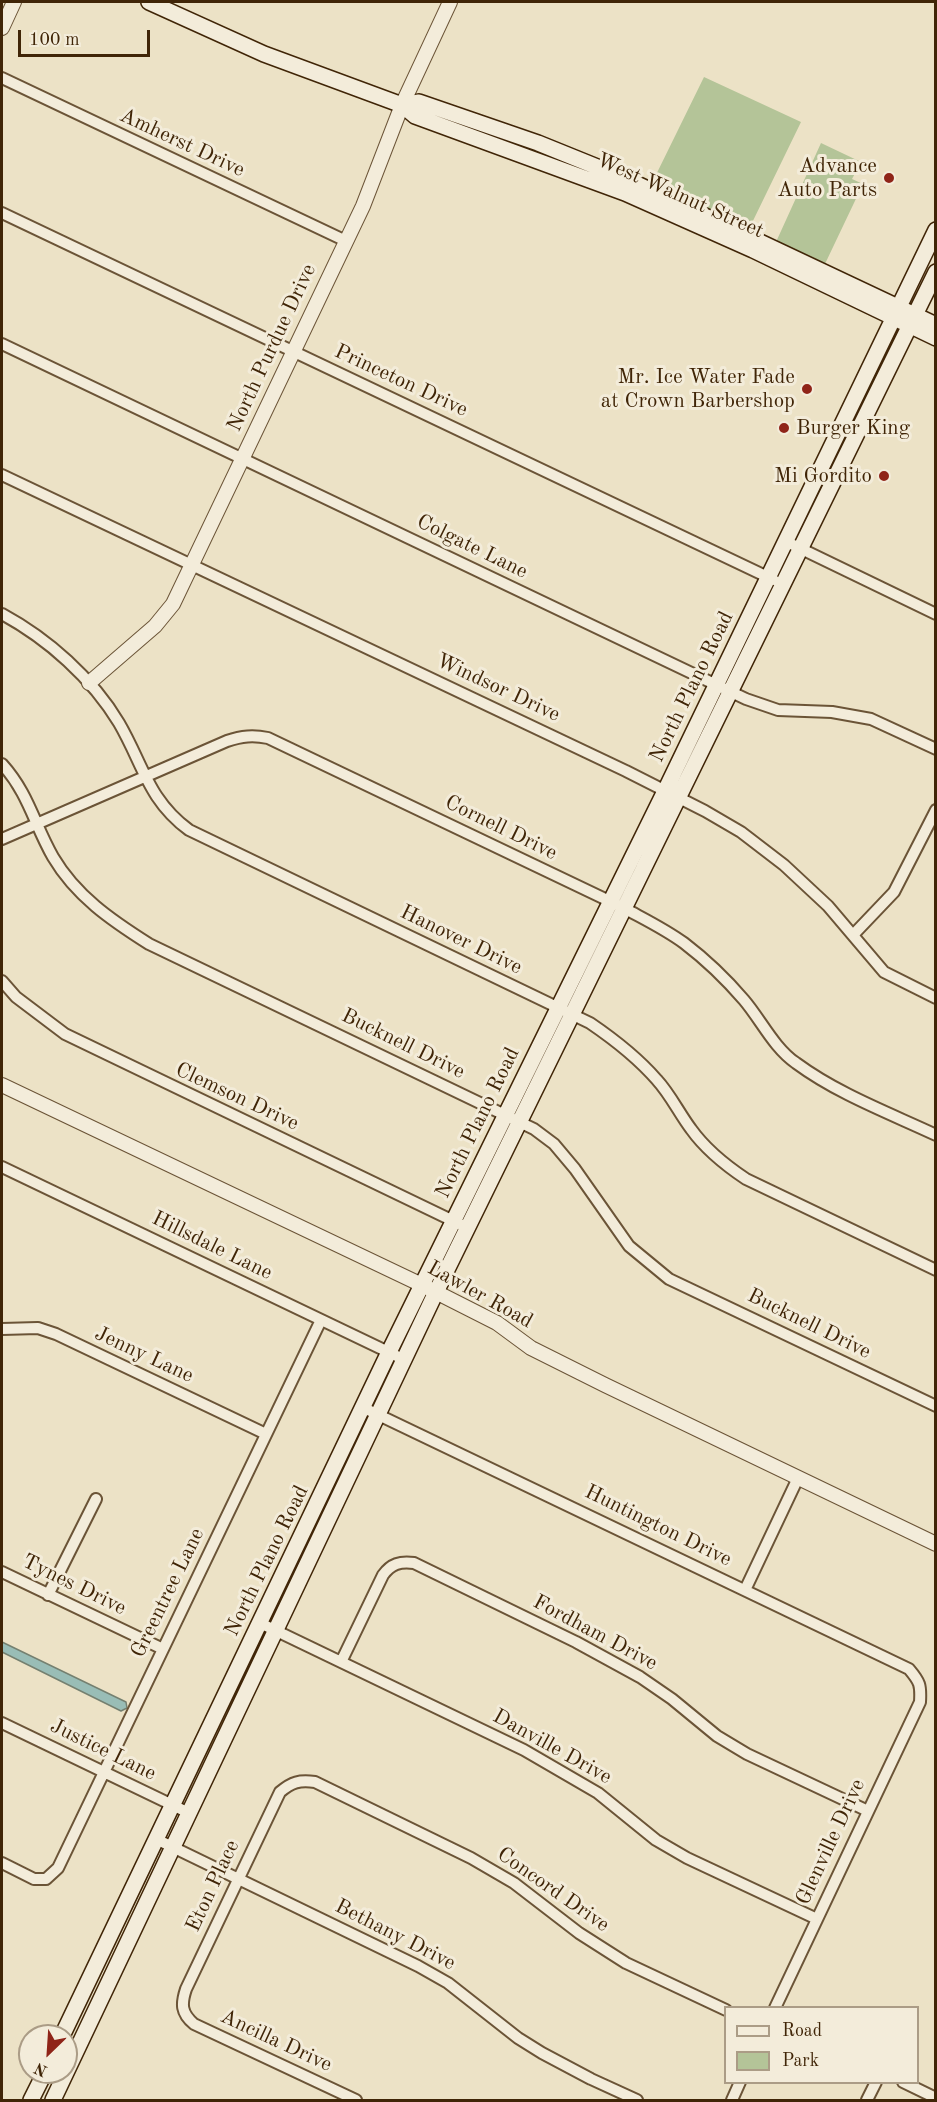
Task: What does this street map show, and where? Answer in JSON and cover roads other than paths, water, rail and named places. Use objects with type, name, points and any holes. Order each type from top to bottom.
[{"type":"main road","name":"West Walnut Street","points":[[149,2],[264,54],[402,105],[415,116],[624,193],[912,320],[936,338]]},
{"type":"main road","name":"North Plano Road","points":[[53,2100],[275,1630],[380,1415],[405,1360],[453,1221],[558,1008],[617,905],[671,794],[716,684],[936,230]]},
{"type":"main road","name":"North Plano Road","points":[[671,794],[730,692],[936,272]]},
{"type":"main road","points":[[912,320],[936,325]]},
{"type":"main road","points":[[832,485],[843,442],[838,431],[861,426]]},
{"type":"main road","name":"North Plano Road","points":[[68,2024],[389,1352],[468,1228],[521,1123],[573,1015],[617,905]]},
{"type":"main road","points":[[32,2100],[39,2084]]},
{"type":"street","points":[[2,28],[14,2]]},
{"type":"street","name":"North Purdue Drive","points":[[89,683],[155,626],[173,604],[363,206],[402,105],[450,2]]},
{"type":"street","name":"Amherst Drive","points":[[2,78],[346,241]]},
{"type":"street","name":"Princeton Drive","points":[[2,213],[784,584]]},
{"type":"street","name":"Colgate Lane","points":[[2,344],[730,692],[778,710],[832,712],[871,719],[936,749]]},
{"type":"street","name":"Windsor Drive","points":[[2,475],[596,756],[705,811],[741,832],[784,865],[828,906],[884,972],[936,998]]},
{"type":"street","points":[[785,541],[936,614]]},
{"type":"street","name":"Hanover Drive","points":[[2,614],[36,635],[89,683],[118,722],[160,802],[172,817],[189,830],[590,1023],[621,1043],[640,1062],[659,1082],[697,1137],[726,1165],[746,1179],[936,1270]]},
{"type":"street","name":"Cornell Drive","points":[[2,839],[239,737],[254,735],[268,738],[617,905],[683,942],[744,1000],[795,1063],[840,1089],[936,1135]]},
{"type":"street","name":"Bucknell Drive","points":[[2,764],[23,791],[53,857],[70,882],[112,921],[140,938],[534,1129],[554,1144],[629,1246],[669,1279],[936,1406]]},
{"type":"street","points":[[853,934],[894,892],[936,810]]},
{"type":"street","name":"Clemson Drive","points":[[2,981],[16,997],[65,1035],[468,1228]]},
{"type":"street","name":"Lawler Road","points":[[2,1085],[429,1289],[497,1323],[541,1353],[936,1544]]},
{"type":"street","name":"Hillsdale Lane","points":[[2,1167],[405,1360]]},
{"type":"street","name":"Greentree Lane","points":[[2,1863],[34,1879],[46,1879],[58,1868],[321,1320]]},
{"type":"street","name":"Jenny Lane","points":[[2,1329],[38,1328],[56,1334],[266,1434]]},
{"type":"street","name":"Huntington Drive","points":[[364,1407],[909,1669],[921,1686],[921,1693]]},
{"type":"street","points":[[745,1590],[798,1478]]},
{"type":"street","points":[[48,1595],[96,1498]]},
{"type":"street","name":"Fordham Drive","points":[[341,1662],[383,1575],[396,1563],[403,1561],[414,1563],[640,1677],[672,1699],[717,1736],[747,1754],[868,1811]]},
{"type":"street","name":"Tynes Drive","points":[[2,1572],[163,1649]]},
{"type":"street","name":"Danville Drive","points":[[260,1623],[524,1750],[598,1793],[656,1840],[687,1858],[817,1919]]},
{"type":"street","name":"Glenville Drive","points":[[775,2006],[920,1702],[921,1693]]},
{"type":"street","name":"Justice Lane","points":[[2,1723],[189,1813]]},
{"type":"street","name":"Concord Drive","points":[[292,1782],[302,1780],[315,1782],[471,1858],[514,1883],[579,1933],[626,1962],[724,2009]]},
{"type":"street","name":"Eton Place","points":[[183,2012],[182,2000],[186,1989],[238,1879],[280,1792],[292,1782]]},
{"type":"street","name":"Bethany Drive","points":[[156,1839],[418,1966],[448,1983],[518,2038],[591,2079],[637,2100]]},
{"type":"street","name":"Ancilla Drive","points":[[183,2012],[194,2024],[356,2100]]},
{"type":"street","points":[[732,2100],[739,2084]]},
{"type":"street","points":[[867,2100],[875,2084]]},
{"type":"street","points":[[907,2084],[936,2098]]},
{"type":"water","points":[[2,1642],[126,1702],[127,1708],[121,1711],[2,1652]]},
{"type":"place","name":"Advance Auto Parts","points":[[889,178]]},
{"type":"place","name":"Mr. Ice Water Fade at Crown Barbershop","points":[[807,389]]},
{"type":"place","name":"Burger King","points":[[784,428]]},
{"type":"place","name":"Mi Gordito","points":[[884,476]]}]
